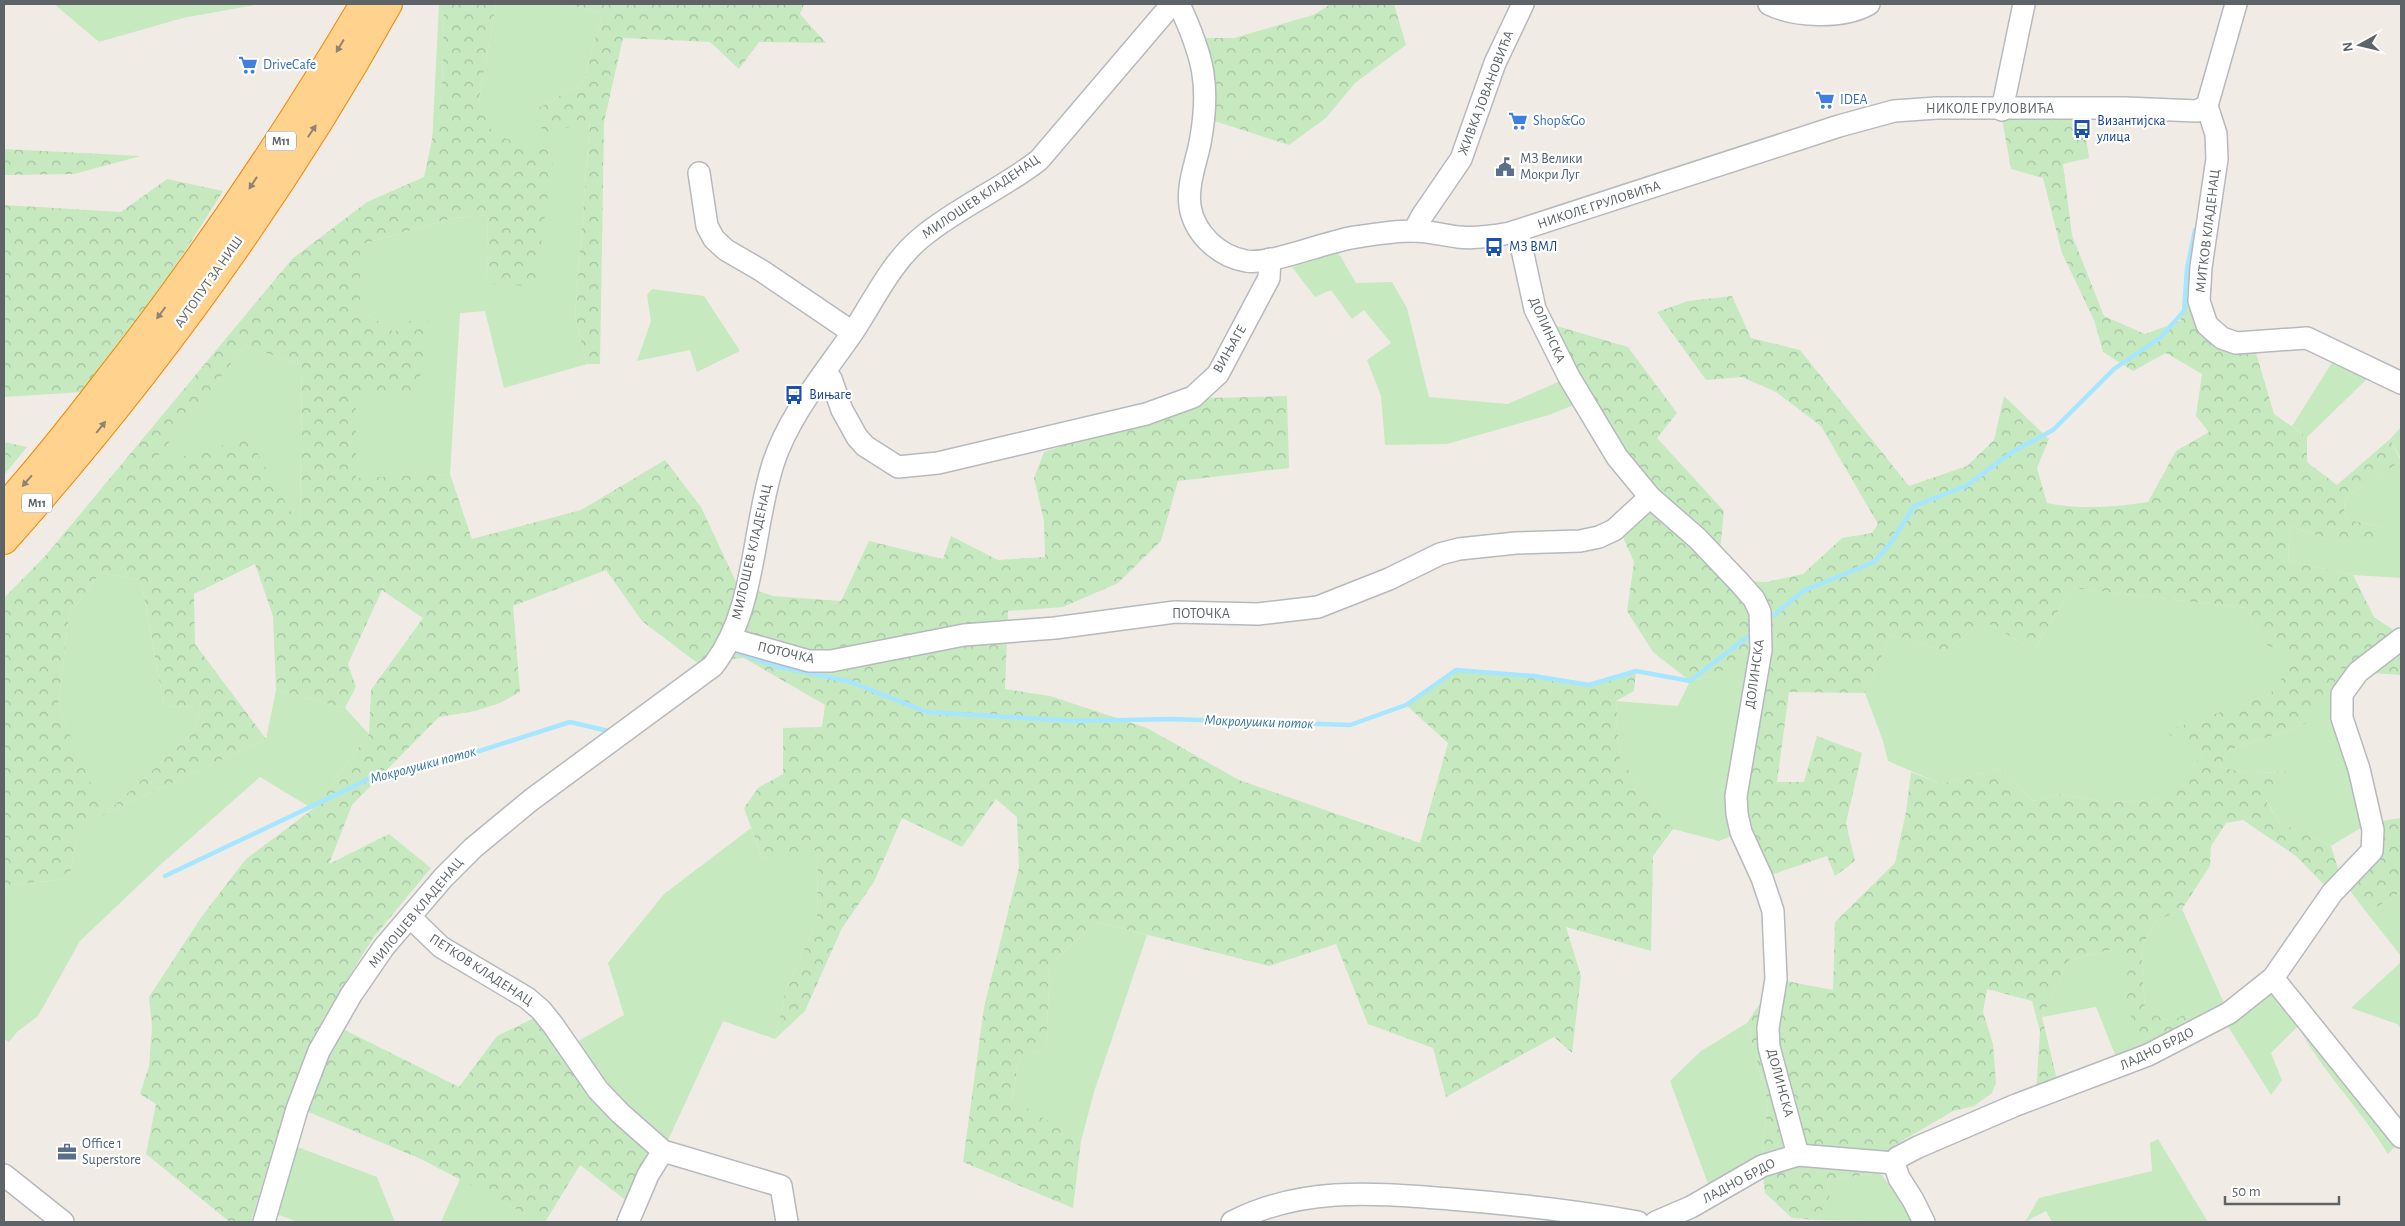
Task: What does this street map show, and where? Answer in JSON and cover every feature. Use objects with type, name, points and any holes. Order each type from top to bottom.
[{"type":"highway","name":"АУТОПУТ ЗА НИШ","points":[[4,508],[87,408],[190,274],[256,180],[364,4]]},
{"type":"highway","name":"АУТОПУТ ЗА НИШ","points":[[4,540],[70,464],[189,312],[316,125],[388,4]]},
{"type":"street","name":"МИЛОШЕВ КЛАДЕНАЦ","points":[[264,1222],[297,1110],[319,1051],[338,1015],[364,974],[442,878],[473,848],[538,794],[702,675],[718,660],[730,639],[746,587],[773,463],[787,430],[898,263],[912,246],[934,228],[1016,177],[1039,160],[1172,4]]},
{"type":"street","name":"НИКОЛЕ ГРУЛОВИЋА","points":[[1179,4],[1194,38],[1206,87],[1205,118],[1190,188],[1190,205],[1193,220],[1208,241],[1228,254],[1249,261],[1270,259],[1354,237],[1414,231],[1476,238],[1518,231],[1867,117],[1894,112],[1937,108],[2002,110],[2125,108],[2197,111],[2207,106]]},
{"type":"street","name":"ЖИВКА ЈОВАНОВИЋА","points":[[1414,231],[1422,216],[1461,160],[1494,64],[1523,4]]},
{"type":"street","points":[[1769,4],[1794,12],[1821,14],[1844,13],[1868,4]]},
{"type":"street","points":[[2002,110],[2024,4]]},
{"type":"street","points":[[2207,106],[2236,4]]},
{"type":"street","name":"МИТКОВ КЛАДЕНАЦ","points":[[2207,106],[2216,134],[2217,159],[2201,267],[2199,301],[2202,314],[2210,328],[2222,338],[2236,343],[2307,338],[2401,383]]},
{"type":"street","points":[[699,173],[707,226],[714,240],[726,250],[762,271],[852,332]]},
{"type":"street","name":"ДОЛИНСКА","points":[[1518,231],[1525,258],[1529,290],[1543,327],[1613,451],[1650,496],[1714,555],[1754,599],[1760,612],[1761,650],[1736,796],[1737,814],[1740,832],[1762,878],[1773,911],[1776,979],[1768,1028],[1769,1047],[1798,1155]]},
{"type":"street","name":"ВИЊАГЕ","points":[[825,372],[832,379],[842,410],[857,437],[865,446],[898,467],[938,463],[1118,421],[1183,402],[1203,389],[1218,374],[1269,278],[1270,259]]},
{"type":"street","name":"ПОТОЧКА","points":[[730,639],[809,661],[831,662],[964,635],[1064,626],[1175,612],[1258,614],[1318,607],[1389,580],[1440,554],[1468,548],[1580,541],[1599,537],[1614,530],[1650,496]]},
{"type":"street","name":"ЛАДНО БРДО","points":[[1656,1222],[1691,1206],[1762,1166],[1798,1155],[1894,1163],[1897,1158],[1918,1147],[2025,1102],[2148,1055],[2229,1013],[2273,978],[2332,894],[2372,851],[2374,830],[2365,789],[2342,718],[2342,694],[2358,672],[2401,639]]},
{"type":"street","name":"ПЕТКОВ КЛАДЕНАЦ","points":[[410,917],[442,947],[527,998],[541,1010],[554,1025],[598,1090],[663,1151],[780,1186],[787,1222]]},
{"type":"street","points":[[2273,978],[2401,1137]]},
{"type":"street","points":[[628,1222],[648,1175],[663,1151]]},
{"type":"street","points":[[1894,1163],[1899,1178],[1924,1222]]},
{"type":"street","points":[[4,1175],[64,1222]]},
{"type":"street","points":[[1232,1222],[1283,1202],[1317,1195],[1344,1193],[1503,1213],[1584,1213],[1638,1222]]},
{"type":"green space","points":[[54,4],[260,4],[183,18],[99,42]]},
{"type":"green space","points":[[439,4],[444,4],[442,93],[432,144]]},
{"type":"green space","points":[[444,4],[496,4],[479,99],[493,135],[554,152],[535,286],[486,284],[488,215],[453,218],[360,245],[360,309],[394,332],[429,308],[418,393],[356,395],[356,478],[450,474],[472,539],[581,510],[665,460],[701,507],[737,584],[773,596],[841,601],[869,541],[943,559],[951,536],[998,560],[1045,557],[1044,521],[1034,478],[1044,452],[1207,398],[1287,396],[1289,468],[1178,481],[1161,541],[1118,583],[1063,607],[1008,611],[1005,689],[1050,696],[1147,728],[1239,780],[1420,843],[1448,743],[1406,705],[1456,670],[1548,677],[1589,685],[1636,671],[1634,691],[1616,701],[1620,759],[1673,829],[1653,856],[1651,951],[1566,927],[1581,976],[1572,1053],[1554,1037],[1446,1097],[1433,1048],[1368,1024],[1336,944],[1269,966],[1097,922],[1050,965],[1046,1048],[1019,1057],[1012,1099],[1081,1141],[1073,1208],[963,1162],[984,1007],[1019,868],[1017,817],[996,799],[962,847],[902,818],[874,882],[842,928],[805,1011],[775,1039],[786,989],[817,922],[818,850],[762,858],[744,808],[758,788],[783,774],[783,728],[822,727],[825,705],[744,658],[696,662],[642,621],[606,570],[513,606],[520,692],[500,703],[475,711],[439,717],[352,805],[329,864],[389,834],[431,868],[373,938],[323,1019],[459,1087],[497,1036],[534,1018],[595,1094],[655,1150],[628,1202],[580,1165],[545,1222],[541,1222],[421,1159],[287,1103],[251,1222],[230,1222],[146,1154],[156,1104],[140,1094],[149,1066],[152,1027],[149,997],[202,916],[246,859],[313,809],[369,734],[371,690],[423,618],[382,590],[348,664],[356,687],[345,708],[276,690],[273,616],[255,564],[194,594],[195,644],[266,739],[105,814],[195,731],[200,707],[164,706],[141,580],[100,573],[69,615],[58,706],[104,815],[78,835],[69,879],[6,885],[4,894],[4,598],[47,554],[292,259],[367,202],[424,177],[442,93]],"holes":[[[245,346],[302,365],[300,528],[249,438],[151,465]]]},
{"type":"green space","points":[[496,4],[567,4],[602,14],[583,82],[532,112],[590,120],[575,318],[587,364],[504,388],[485,311],[460,313],[450,474],[356,479],[356,395],[429,309],[394,332],[360,309],[360,245],[453,218],[488,215],[486,284],[554,152],[493,136],[479,99]]},
{"type":"green space","points":[[567,4],[804,4],[800,14],[826,43],[759,42],[739,69],[710,42],[623,38],[604,122],[600,364],[587,364],[575,318],[590,121],[545,134],[532,112],[583,82],[602,14]]},
{"type":"green space","points":[[1331,4],[1394,4],[1406,45],[1355,83],[1326,118],[1289,145],[1205,118],[1194,38],[1234,38],[1313,15]]},
{"type":"green space","points":[[2082,109],[2089,158],[2063,164],[2072,235],[2104,316],[2145,334],[2180,321],[2190,296],[2233,352],[2256,353],[2274,414],[2307,437],[2307,462],[2337,485],[2390,439],[2401,461],[2345,498],[2344,519],[2388,528],[2389,540],[2331,540],[2290,526],[2288,561],[2353,575],[2374,617],[2401,635],[2358,672],[2329,666],[2336,680],[2305,724],[2227,751],[2220,767],[2246,773],[2292,772],[2265,799],[2279,822],[2331,846],[2342,881],[2332,893],[2296,856],[2243,820],[2226,823],[2211,846],[2210,866],[2182,909],[2155,922],[2141,948],[2145,1010],[2171,1022],[2190,1011],[2203,1027],[2148,1055],[2136,1035],[2125,995],[2129,959],[2110,950],[2069,960],[2042,1017],[2058,1084],[2036,1093],[2040,1031],[2032,1001],[1987,989],[1983,1012],[1993,1044],[1996,1083],[1992,1093],[1974,1106],[1953,1111],[1895,1145],[1880,1173],[1827,1180],[1831,1194],[1817,1220],[1792,1218],[1765,1193],[1761,1162],[1768,1103],[1747,1023],[1776,979],[1833,990],[1835,922],[1895,863],[1906,812],[1911,772],[1941,784],[1999,769],[2033,801],[2059,794],[2106,802],[2140,801],[2168,796],[2204,753],[2164,732],[2269,695],[2299,656],[2266,645],[2246,608],[2072,588],[2034,650],[1984,621],[1945,651],[1891,635],[1865,693],[1789,692],[1777,782],[1804,782],[1817,736],[1862,753],[1846,823],[1855,861],[1835,876],[1827,856],[1762,878],[1741,832],[1752,646],[1717,675],[1690,681],[1653,652],[1627,611],[1634,562],[1618,526],[1649,496],[1540,321],[1628,347],[1677,413],[1657,438],[1724,511],[1719,561],[1738,581],[1766,582],[1803,574],[1842,538],[1872,533],[1878,524],[1821,426],[1776,392],[1742,377],[1706,380],[1657,312],[1688,301],[1732,296],[1751,338],[1800,350],[1909,486],[1967,466],[1994,440],[2004,396],[2049,439],[2037,468],[2047,503],[2098,507],[2148,502],[2176,451],[2209,432],[2196,416],[2202,374],[2166,353],[2133,371],[2103,352],[2094,320],[2062,253],[2043,178],[2011,169],[2002,119]]},
{"type":"green space","points":[[4,149],[141,156],[74,174],[4,175]]},
{"type":"green space","points":[[167,179],[223,191],[147,312],[83,392],[4,397],[4,205],[121,212]]},
{"type":"green space","points":[[1338,252],[1356,283],[1392,282],[1407,308],[1429,397],[1508,404],[1567,378],[1581,402],[1549,415],[1447,444],[1385,445],[1381,396],[1367,360],[1391,343],[1364,310],[1352,319],[1331,290],[1315,297],[1292,267]]},
{"type":"green space","points":[[652,289],[704,296],[740,351],[697,372],[690,350],[637,361],[651,321],[647,295]]},
{"type":"green space","points":[[245,346],[302,365],[300,529],[150,466]]},
{"type":"green space","points":[[2338,353],[2371,375],[2307,437],[2292,426]]},
{"type":"green space","points":[[2401,427],[2401,459],[2390,439]]},
{"type":"green space","points":[[4,442],[27,447],[4,475]]},
{"type":"green space","points":[[2401,461],[2401,578],[2353,575],[2288,561],[2290,526],[2331,540],[2388,528],[2344,519],[2345,498]]},
{"type":"green space","points":[[100,573],[141,580],[164,706],[200,707],[195,731],[105,814],[266,739],[276,690],[345,708],[369,734],[313,809],[260,777],[159,866],[80,941],[38,1016],[17,1032],[9,1042],[4,1039],[4,894],[6,885],[69,879],[78,835],[103,815],[58,706],[69,615]]},
{"type":"green space","points":[[2072,588],[2246,608],[2266,645],[2300,656],[2269,695],[2165,732],[2204,753],[2169,796],[2140,801],[2106,802],[2059,794],[2033,801],[1999,769],[1941,784],[1888,761],[1883,741],[1865,693],[1891,635],[1945,651],[1984,621],[2034,650]]},
{"type":"green space","points":[[1753,645],[1741,832],[1719,841],[1673,829],[1620,759],[1616,701],[1678,706],[1690,681],[1717,675]]},
{"type":"green space","points":[[2401,648],[2401,675],[2358,672],[2378,671],[2376,667]]},
{"type":"green space","points":[[2328,665],[2358,672],[2342,694],[2372,821],[2331,846],[2279,822],[2265,798],[2292,772],[2246,773],[2220,767],[2227,751],[2305,724]]},
{"type":"green space","points":[[2401,818],[2401,892],[2367,913],[2348,888],[2383,848],[2382,821]]},
{"type":"green space","points":[[751,828],[762,858],[818,849],[817,922],[786,989],[775,1039],[723,1021],[663,1151],[568,1047],[624,1015],[608,963],[664,894]]},
{"type":"green space","points":[[2401,892],[2401,956],[2367,913]]},
{"type":"green space","points":[[2182,909],[2228,1012],[2273,978],[2399,1142],[2388,1154],[2366,1121],[2318,1059],[2298,1026],[2271,1053],[2282,1080],[2271,1095],[2222,1017],[2171,1022],[2145,1010],[2141,948],[2155,922]]},
{"type":"green space","points":[[1097,922],[1147,935],[1094,1092],[1081,1141],[1012,1100],[1019,1057],[1046,1048],[1050,965]]},
{"type":"green space","points":[[2110,950],[2130,959],[2125,995],[2148,1055],[2120,1067],[2096,1007],[2042,1017],[2069,960]]},
{"type":"green space","points":[[2401,962],[2401,1029],[2397,1024],[2351,1008]]},
{"type":"green space","points":[[1747,1023],[1768,1103],[1761,1162],[1710,1189],[1670,1081],[1701,1051]]},
{"type":"green space","points":[[2158,1139],[2208,1222],[2052,1222],[2046,1211],[2025,1222],[2039,1198],[2152,1171],[2150,1143]]},
{"type":"green space","points":[[287,1143],[377,1177],[395,1222],[298,1222],[268,1211]]},
{"type":"green space","points":[[1880,1173],[1918,1222],[1817,1220],[1831,1194],[1827,1180]]},
{"type":"green space","points":[[460,1179],[541,1222],[441,1222]]},
{"type":"waterway","points":[[1774,615],[1803,591],[1874,562],[1890,544],[1914,506],[1966,486],[2012,452],[2053,430],[2114,369],[2160,338],[2184,311],[2187,269],[2195,230]]},
{"type":"waterway","name":"Мокролушки поток","points":[[740,653],[774,666],[848,681],[927,712],[1075,721],[1171,719],[1350,725],[1406,705],[1456,670],[1534,676],[1589,685],[1636,671],[1690,681],[1754,632]]},
{"type":"waterway","name":"Мокролушки поток","points":[[165,876],[373,777],[423,769],[570,722],[608,731]]},
{"type":"place","name":"DriveCafe","points":[[248,65]]},
{"type":"place","name":"IDEA","points":[[1825,100]]},
{"type":"place","name":"Shop&Go","points":[[1518,121]]},
{"type":"place","name":"Византијска улица","points":[[2082,129]]},
{"type":"place","name":"МЗ Велики Мокри Луг","points":[[1505,167]]},
{"type":"place","name":"МЗ ВМЛ","points":[[1494,247]]},
{"type":"place","name":"Вињаге","points":[[794,395]]},
{"type":"place","name":"Office 1 Superstore","points":[[67,1152]]}]
